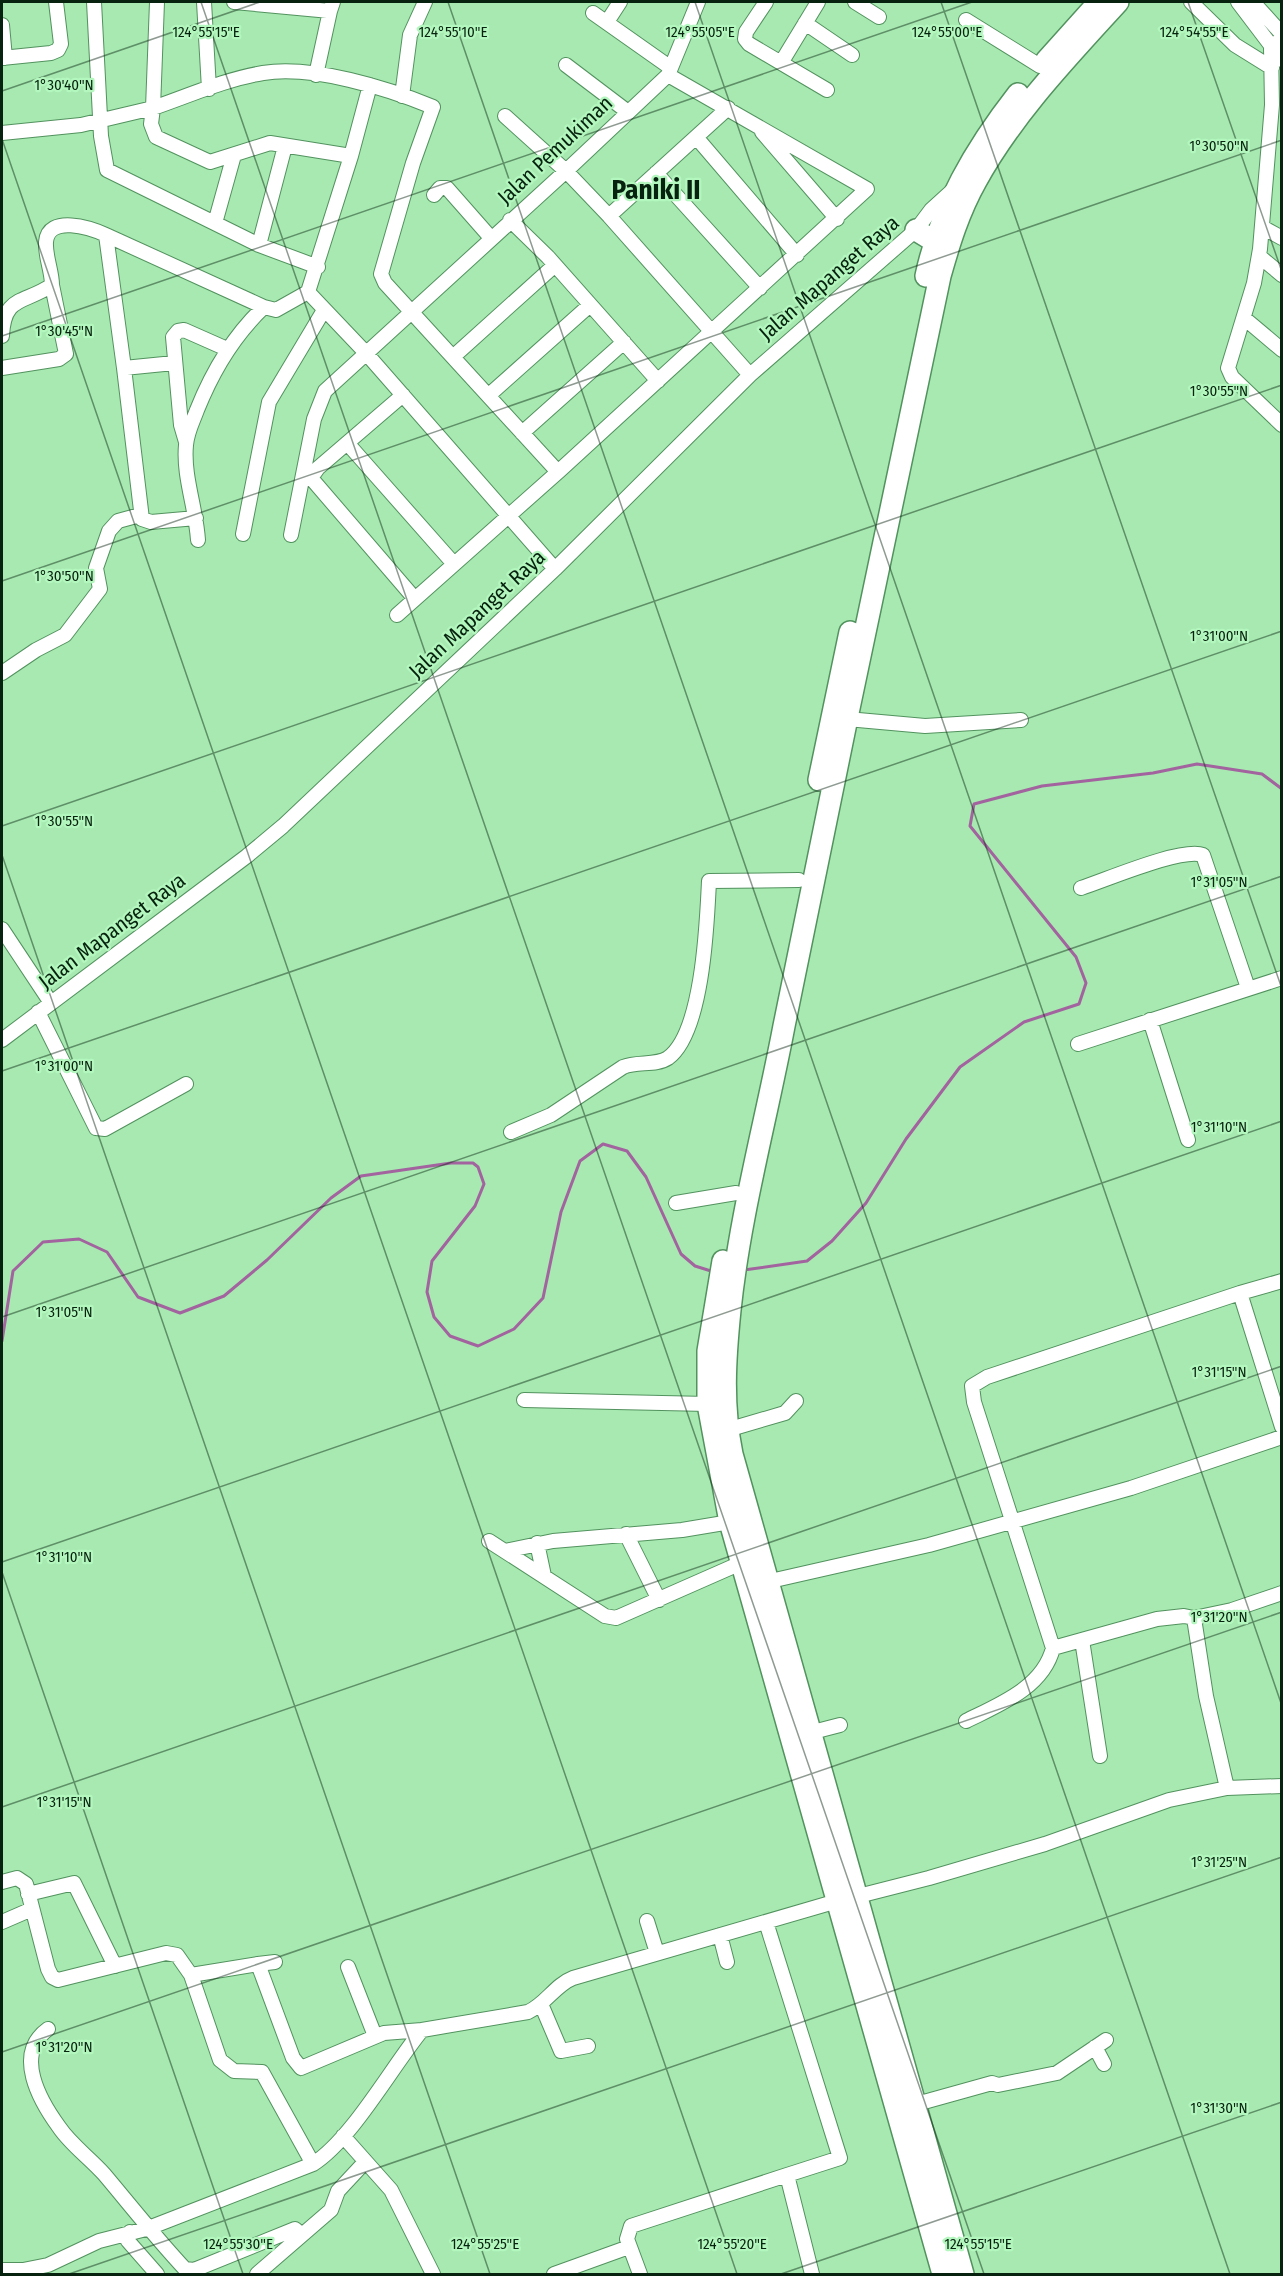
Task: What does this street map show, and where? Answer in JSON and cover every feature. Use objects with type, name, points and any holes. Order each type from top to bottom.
[{"type":"highway","points":[[963,2274],[913,2105],[741,1563],[730,1522],[708,1404],[736,1193],[768,1074],[799,880],[934,241],[961,195],[986,136],[1041,66],[1099,2]]},
{"type":"highway","points":[[729,1256],[847,719],[940,276],[961,195],[975,182],[1023,111],[1048,79],[1118,2]]},
{"type":"highway","points":[[916,230],[934,241]]},
{"type":"highway","points":[[721,1314],[725,1338],[724,1380],[727,1430],[766,1582],[809,1733],[847,1900],[943,2274]]},
{"type":"street","points":[[2,25],[3,58],[58,50],[61,44],[56,2]]},
{"type":"street","points":[[94,2],[102,157],[106,170],[259,245],[318,267]]},
{"type":"street","points":[[157,2],[152,128],[156,137],[210,162],[263,144],[351,156]]},
{"type":"street","points":[[204,2],[209,89]]},
{"type":"street","points":[[234,2],[332,6],[316,75]]},
{"type":"street","points":[[402,96],[410,35],[425,2]]},
{"type":"street","points":[[607,22],[620,2]]},
{"type":"street","name":"Jalan Pemukiman","points":[[291,535],[319,403],[325,391],[412,309],[566,171],[669,72],[698,2]]},
{"type":"street","points":[[766,2],[746,32],[745,39],[827,90]]},
{"type":"street","points":[[781,63],[818,2]]},
{"type":"street","points":[[855,2],[879,17]]},
{"type":"street","points":[[1191,2],[1235,45],[1276,64]]},
{"type":"street","points":[[1238,2],[1271,48],[1276,64],[1259,256],[1228,370],[1281,425]]},
{"type":"street","points":[[1253,2],[1281,36],[1271,48]]},
{"type":"street","points":[[397,615],[558,472],[867,190],[867,186],[755,124],[669,72],[593,12]]},
{"type":"street","points":[[966,21],[1041,66]]},
{"type":"street","points":[[805,23],[852,55]]},
{"type":"street","points":[[566,65],[628,112]]},
{"type":"street","points":[[2,133],[100,121],[153,108],[264,73],[316,75],[370,85],[434,109],[413,163],[381,269],[385,283],[412,309],[558,472]]},
{"type":"street","points":[[2,353],[2,368],[59,359],[66,354],[46,245],[50,230],[54,227],[74,226],[106,235],[264,307],[276,310],[308,292],[318,267],[370,85]]},
{"type":"street","points":[[609,216],[728,108]]},
{"type":"street","points":[[505,116],[566,171],[609,216],[750,375]]},
{"type":"street","points":[[755,124],[837,219]]},
{"type":"street","points":[[696,137],[797,255]]},
{"type":"street","points":[[259,245],[285,146]]},
{"type":"street","points":[[215,224],[234,155]]},
{"type":"street","points":[[656,173],[760,288]]},
{"type":"street","points":[[434,195],[440,188],[447,188],[491,238]]},
{"type":"street","name":"Jalan Mapanget Raya","points":[[2,1040],[256,849],[555,569],[750,375],[916,230],[946,194],[961,195]]},
{"type":"street","points":[[510,220],[555,265],[658,381]]},
{"type":"street","points":[[1262,227],[1281,238]]},
{"type":"street","points":[[106,235],[124,368],[140,515],[147,522],[196,518]]},
{"type":"street","points":[[1259,256],[1281,275]]},
{"type":"street","points":[[454,356],[555,265]]},
{"type":"street","points":[[2,336],[2,322],[10,305],[52,285]]},
{"type":"street","points":[[308,292],[365,352],[555,569]]},
{"type":"street","points":[[489,396],[590,304]]},
{"type":"street","points":[[186,442],[202,399],[227,350],[264,307]]},
{"type":"street","points":[[243,534],[269,402],[324,310]]},
{"type":"street","points":[[1244,318],[1281,350]]},
{"type":"street","points":[[198,540],[187,473],[186,442],[181,425],[173,337],[180,330],[227,350]]},
{"type":"street","points":[[522,433],[624,342]]},
{"type":"street","points":[[124,368],[174,363]]},
{"type":"street","points":[[403,395],[318,468],[311,478],[415,599]]},
{"type":"street","points":[[348,444],[454,564]]},
{"type":"street","points":[[2,673],[64,634],[100,589],[96,568],[109,531],[118,521],[140,515]]},
{"type":"street","points":[[847,719],[925,726],[1021,720]]},
{"type":"street","points":[[1081,888],[1176,856],[1195,852],[1203,855],[1248,988]]},
{"type":"street","points":[[511,1132],[551,1115],[623,1067],[636,1063],[660,1062],[678,1048],[688,1026],[706,951],[710,881],[799,880]]},
{"type":"street","points":[[2,929],[51,1003]]},
{"type":"street","points":[[1078,1044],[1281,978]]},
{"type":"street","points":[[38,1012],[96,1128],[105,1128],[186,1084]]},
{"type":"street","points":[[1150,1020],[1188,1140]]},
{"type":"street","points":[[676,1203],[736,1193]]},
{"type":"street","points":[[966,1722],[1026,1688],[1042,1670],[1053,1648],[974,1402],[972,1386],[978,1380],[1281,1281]]},
{"type":"street","points":[[1240,1293],[1281,1427]]},
{"type":"street","points":[[524,1400],[708,1404]]},
{"type":"street","points":[[727,1430],[785,1413],[796,1401]]},
{"type":"street","points":[[766,1582],[929,1545],[1131,1488],[1281,1437]]},
{"type":"street","points":[[506,1551],[537,1543],[682,1530],[730,1522]]},
{"type":"street","points":[[626,1534],[659,1600]]},
{"type":"street","points":[[489,1541],[604,1616],[616,1618],[741,1563]]},
{"type":"street","points":[[537,1543],[544,1576]]},
{"type":"street","points":[[1053,1648],[1157,1618],[1184,1616],[1194,1618],[1232,1610],[1281,1593]]},
{"type":"street","points":[[1194,1618],[1206,1696],[1227,1788]]},
{"type":"street","points":[[1082,1640],[1100,1756]]},
{"type":"street","points":[[809,1733],[840,1725]]},
{"type":"street","points":[[258,1964],[298,2066],[303,2067],[384,2032],[422,2030],[528,2012],[541,2004],[566,1980],[1045,1844],[1169,1800],[1227,1788],[1281,1786]]},
{"type":"street","points":[[2,1882],[21,1880],[26,1884],[48,1969],[54,1979],[58,1980],[172,1953],[182,1959],[191,1975],[220,2060],[234,2071],[262,2072],[313,2164]]},
{"type":"street","points":[[28,1894],[74,1883],[115,1966]]},
{"type":"street","points":[[2,1922],[32,1910]]},
{"type":"street","points":[[647,1921],[657,1953]]},
{"type":"street","points":[[640,2274],[629,2247],[628,2231],[636,2223],[840,2158],[766,1922]]},
{"type":"street","points":[[720,1935],[728,1962]]},
{"type":"street","points":[[191,1975],[275,1962]]},
{"type":"street","points":[[348,1967],[375,2036]]},
{"type":"street","points":[[541,2004],[561,2051],[588,2046]]},
{"type":"street","points":[[48,2029],[40,2034],[30,2064],[40,2095],[59,2128],[104,2174],[146,2229],[189,2270],[295,2229],[300,2230],[302,2235]]},
{"type":"street","points":[[2,2270],[23,2270],[48,2265],[99,2241],[146,2229],[313,2164],[325,2156],[343,2136],[422,2030]]},
{"type":"street","points":[[913,2105],[992,2083],[998,2085],[1017,2079],[1046,2077],[1057,2073],[1101,2043],[1104,2064]]},
{"type":"street","points":[[343,2136],[391,2190],[433,2274]]},
{"type":"street","points":[[257,2274],[333,2208],[338,2191],[365,2162]]},
{"type":"street","points":[[787,2175],[812,2274]]},
{"type":"street","points":[[130,2232],[128,2241],[157,2274]]},
{"type":"street","points":[[554,2274],[629,2247]]},
{"type":"waterway","points":[[744,1270],[807,1261],[832,1241],[866,1203],[906,1139],[960,1067],[1024,1022],[1079,1004],[1086,983],[1076,957],[970,826],[974,804],[1042,786],[1153,773],[1197,764],[1262,774],[1282,789]]},
{"type":"waterway","points":[[2,1341],[13,1271],[43,1242],[79,1239],[107,1252],[138,1297],[180,1313],[224,1296],[267,1260],[331,1198],[361,1176],[451,1163],[473,1163],[478,1167],[484,1184],[475,1206],[432,1261],[427,1292],[434,1317],[450,1336],[478,1346],[514,1329],[543,1298],[561,1212],[580,1161],[603,1144],[627,1151],[646,1177],[681,1254],[695,1266],[714,1272]]},
{"type":"district","name":"Paniki II","points":[[656,190]]}]
